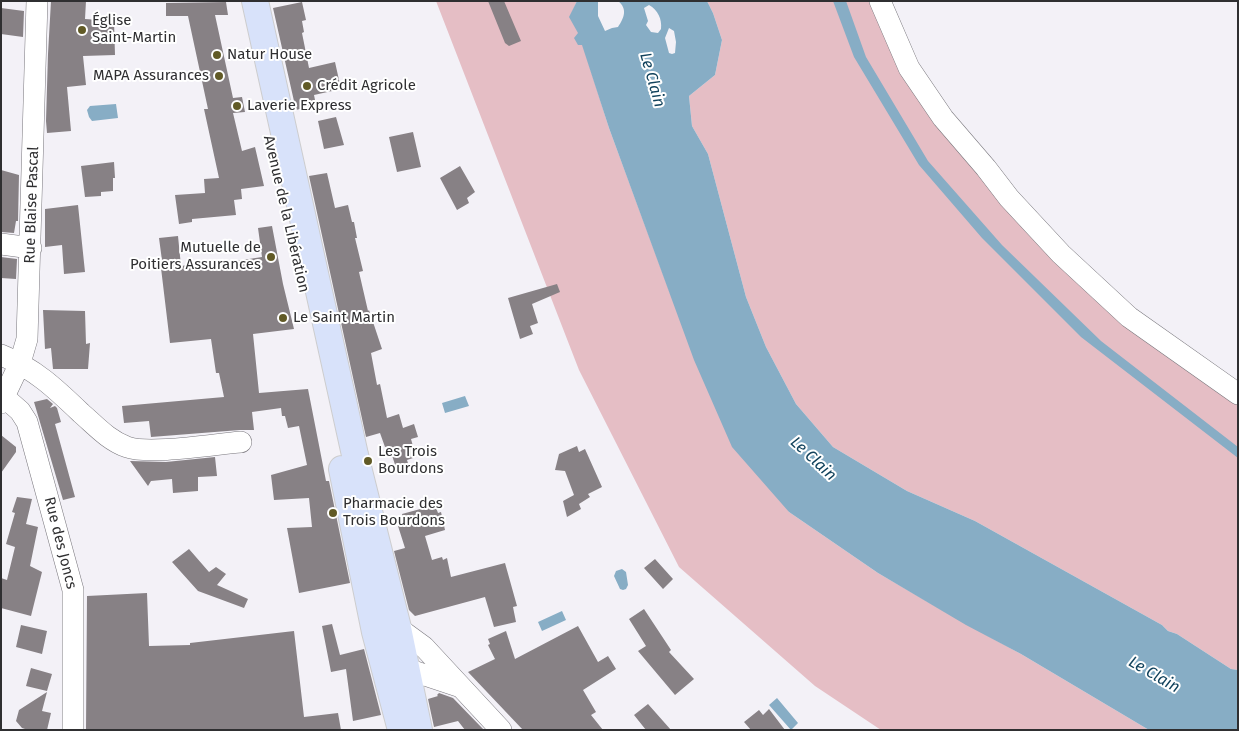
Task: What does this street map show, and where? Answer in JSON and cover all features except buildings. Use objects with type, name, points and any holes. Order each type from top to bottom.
[{"type":"main road","name":"Avenue de la Libération","points":[[240,1],[266,128],[319,360],[387,630]]},
{"type":"main road","name":"Avenue de la Libération","points":[[255,1],[354,455],[387,630]]},
{"type":"main road","points":[[387,630],[407,668],[419,730]]},
{"type":"main road","points":[[387,630],[401,730]]},
{"type":"street","name":"Rue Blaise Pascal","points":[[3,400],[11,359],[28,339],[37,1]]},
{"type":"street","points":[[880,1],[909,68],[943,118],[1009,198],[1062,254],[1129,317],[1238,394]]},
{"type":"street","points":[[1,244],[31,248]]},
{"type":"street","points":[[11,359],[36,373],[111,440],[128,448],[161,449],[241,442]]},
{"type":"street","name":"Rue des Joncs","points":[[3,400],[20,411],[27,422],[73,590],[73,730]]},
{"type":"street","points":[[387,630],[424,647],[501,730]]},
{"type":"street","points":[[407,668],[460,687]]},
{"type":"shaded area","points":[[436,1],[577,1],[570,17],[579,33],[609,128],[670,293],[789,512],[878,573],[1021,654],[1149,730],[881,730],[815,686],[679,567],[579,370]]},
{"type":"shaded area","points":[[707,1],[880,1],[909,68],[1061,254],[1238,394],[1238,670],[1231,669],[1177,634],[1168,631],[1162,625],[975,521],[907,491],[833,447],[796,404],[766,347],[746,297],[708,154],[692,126],[689,96],[715,75],[722,40]]},
{"type":"water","name":"Le Clain","points":[[577,1],[598,1],[598,16],[605,31],[618,27],[622,20],[624,10],[618,1],[707,1],[722,40],[715,75],[689,96],[692,126],[708,154],[746,297],[766,347],[796,404],[833,447],[907,491],[975,521],[1162,625],[1168,631],[1177,634],[1231,669],[1238,670],[1238,730],[1149,730],[1021,654],[966,625],[878,573],[789,512],[732,447],[694,360],[609,128],[582,45],[578,45],[574,38],[578,33],[569,17]],"holes":[[[649,5],[655,9],[660,18],[661,29],[658,33],[651,32],[646,25],[648,21],[644,8]],[[669,28],[674,31],[676,42],[675,53],[672,54],[669,53],[665,38]]]},
{"type":"water","points":[[833,1],[846,1],[866,57],[928,161],[1002,245],[1101,341],[1238,447],[1238,458],[1081,337],[982,238],[919,165],[854,57]]},
{"type":"water","points":[[116,104],[118,118],[92,121],[89,117],[87,110],[90,106]]},
{"type":"water","points":[[465,396],[469,406],[445,413],[442,403]]},
{"type":"water","points":[[622,569],[626,572],[628,585],[623,590],[620,589],[614,576],[616,571]]},
{"type":"water","points":[[562,611],[566,620],[542,631],[538,622]]},
{"type":"water","points":[[777,698],[798,723],[791,730],[769,705]]},
{"type":"place","name":"Église Saint-Martin","points":[[82,30]]},
{"type":"place","name":"Natur House","points":[[217,55]]},
{"type":"place","name":"MAPA Assurances","points":[[219,76]]},
{"type":"place","name":"Crédit Agricole","points":[[307,86]]},
{"type":"place","name":"Laverie Express","points":[[237,106]]},
{"type":"place","name":"Mutuelle de Poitiers Assurances","points":[[271,257]]},
{"type":"place","name":"Le Saint Martin","points":[[283,318]]},
{"type":"place","name":"Les Trois Bourdons","points":[[368,461]]},
{"type":"place","name":"Pharmacie des Trois Bourdons","points":[[333,513]]}]
